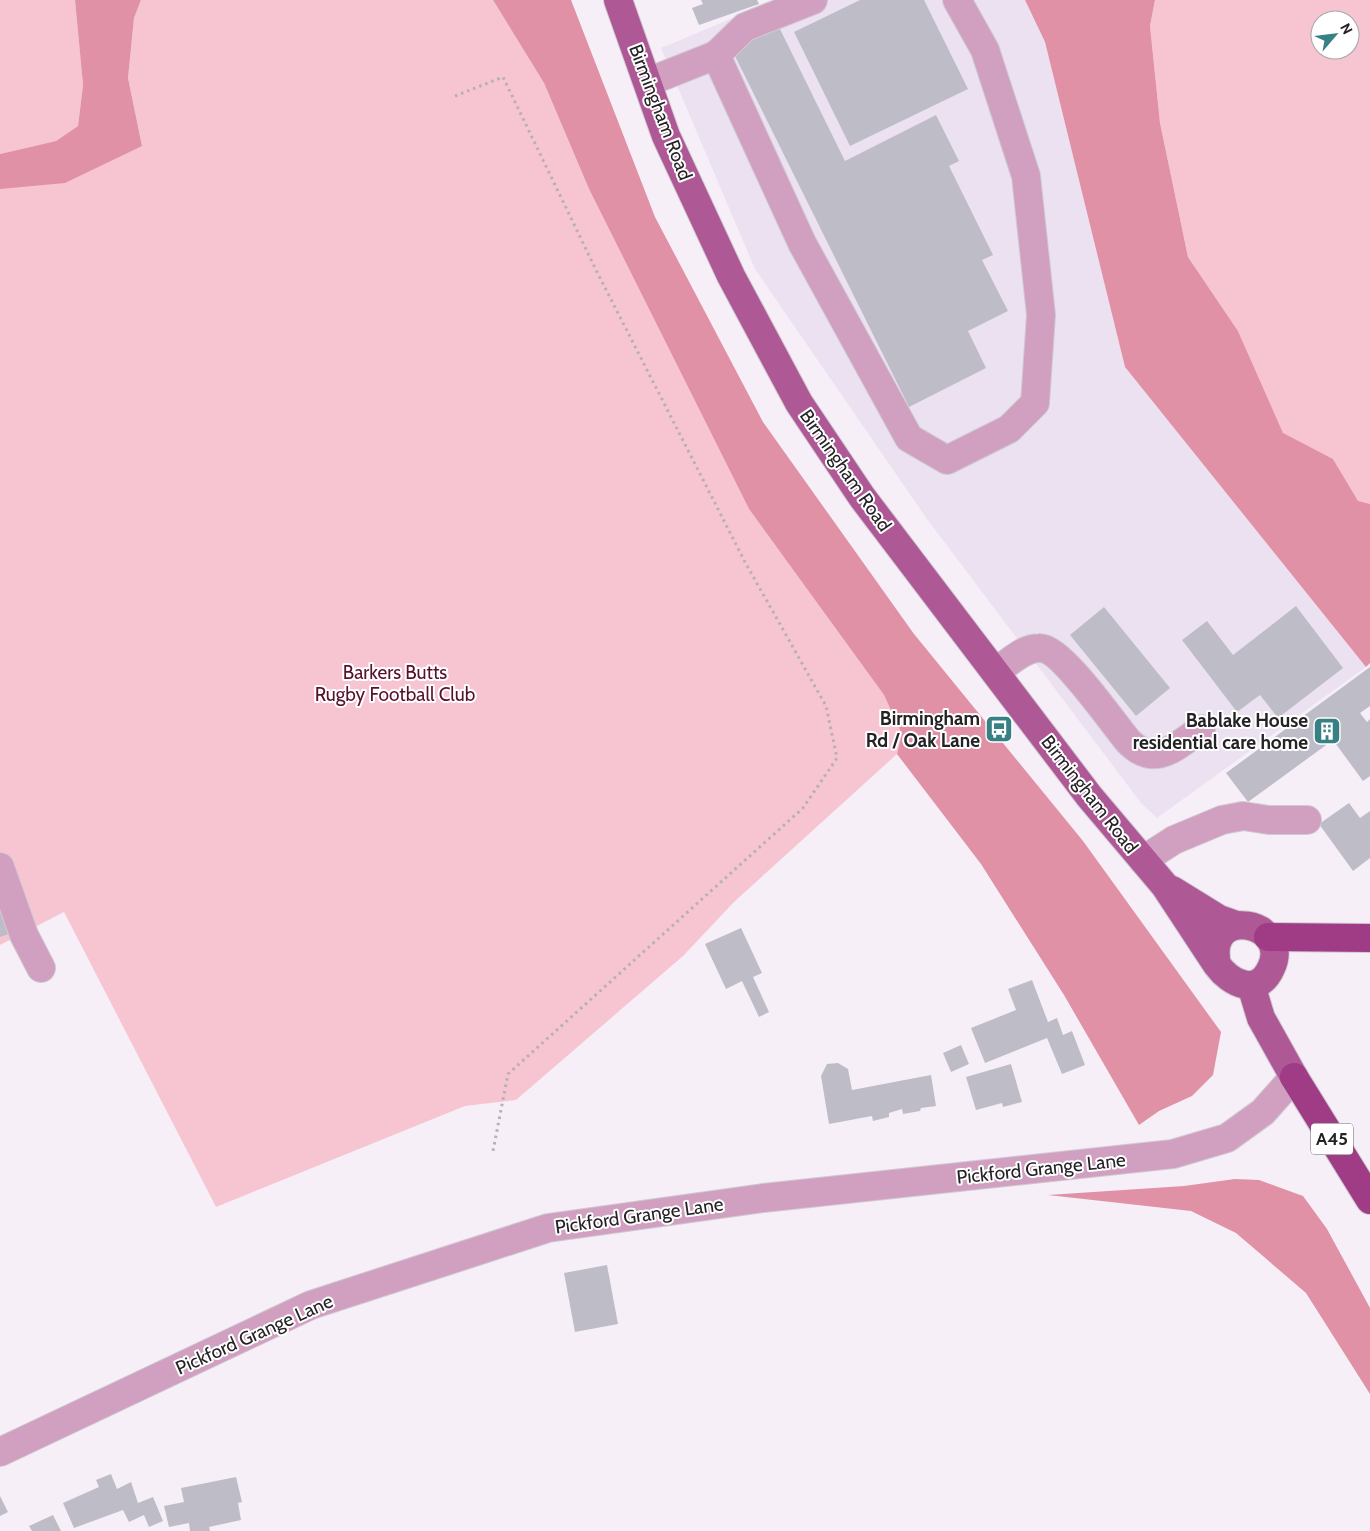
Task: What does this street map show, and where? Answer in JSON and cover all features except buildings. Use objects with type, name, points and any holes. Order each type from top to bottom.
[{"type":"highway","points":[[1268,937],[1370,938]]},
{"type":"highway","name":"A45","points":[[1294,1077],[1370,1200]]},
{"type":"main road","name":"Birmingham Road","points":[[618,0],[666,136],[727,267],[799,404],[862,498],[1089,796],[1165,886],[1217,965]]},
{"type":"main road","name":"Birmingham Road","points":[[1165,886],[1219,919],[1236,925]]},
{"type":"main road","points":[[1236,925],[1254,927],[1268,937],[1275,950],[1273,965],[1263,979],[1251,985],[1232,981],[1217,965],[1215,947],[1217,940],[1227,929],[1236,925]]},
{"type":"main road","points":[[1251,985],[1261,1018],[1294,1077]]},
{"type":"street","points":[[648,82],[716,54],[745,28],[813,0]]},
{"type":"street","points":[[716,54],[802,243],[909,438],[947,460],[1009,429],[1035,402],[1041,315],[1026,176],[985,50],[957,0]]},
{"type":"street","points":[[996,672],[1030,649],[1040,647],[1053,652],[1068,666],[1128,741],[1136,749],[1146,754],[1157,755],[1168,752],[1201,729]]},
{"type":"street","points":[[1143,860],[1174,840],[1222,820],[1243,816],[1269,820],[1307,820]]},
{"type":"street","points":[[0,867],[24,935],[40,968]]},
{"type":"street","name":"Pickford Grange Lane","points":[[0,1452],[311,1305],[548,1228],[763,1198],[1173,1154],[1227,1138],[1262,1112],[1294,1077]]},
{"type":"path","points":[[455,96],[503,77],[596,270],[745,562],[826,706],[837,758],[803,808],[508,1074],[493,1151]]},
{"type":"shaded area","points":[[75,0],[141,0],[134,18],[128,78],[142,146],[65,183],[0,189],[0,154],[56,141],[78,126],[83,85]]},
{"type":"shaded area","points":[[493,0],[571,0],[655,217],[763,422],[914,634],[1083,841],[1221,1032],[1213,1075],[1192,1096],[1159,1111],[1139,1125],[1064,995],[981,864],[897,754],[902,734],[884,695],[749,509],[589,189],[544,83]]},
{"type":"shaded area","points":[[776,0],[1025,0],[1045,42],[1125,367],[1366,667],[1157,818],[1141,803],[927,519],[755,269],[661,48]]},
{"type":"shaded area","points":[[1025,0],[1155,0],[1150,26],[1160,123],[1188,257],[1238,331],[1283,433],[1333,459],[1358,501],[1370,504],[1370,663],[1366,667],[1125,367],[1045,42]]},
{"type":"shaded area","points":[[1235,1179],[1259,1180],[1303,1196],[1327,1229],[1370,1308],[1370,1394],[1306,1293],[1236,1233],[1191,1211],[1048,1195],[1184,1186]]},
{"type":"green space","points":[[0,0],[75,0],[83,85],[78,126],[56,141],[0,154]]},
{"type":"green space","name":"Barkers Butts Rugby Football Club","points":[[141,0],[493,0],[544,83],[589,189],[749,509],[884,695],[903,734],[897,754],[734,902],[683,956],[516,1100],[465,1106],[216,1207],[64,912],[0,945],[0,189],[142,146],[128,78],[134,18]]},
{"type":"green space","points":[[1155,0],[1370,0],[1370,504],[1358,502],[1333,459],[1283,434],[1238,331],[1188,257],[1160,123],[1150,26]]},
{"type":"place","name":"Birmingham Rd / Oak Lane","points":[[999,729]]},
{"type":"place","name":"Bablake House residential care home","points":[[1327,731]]}]
